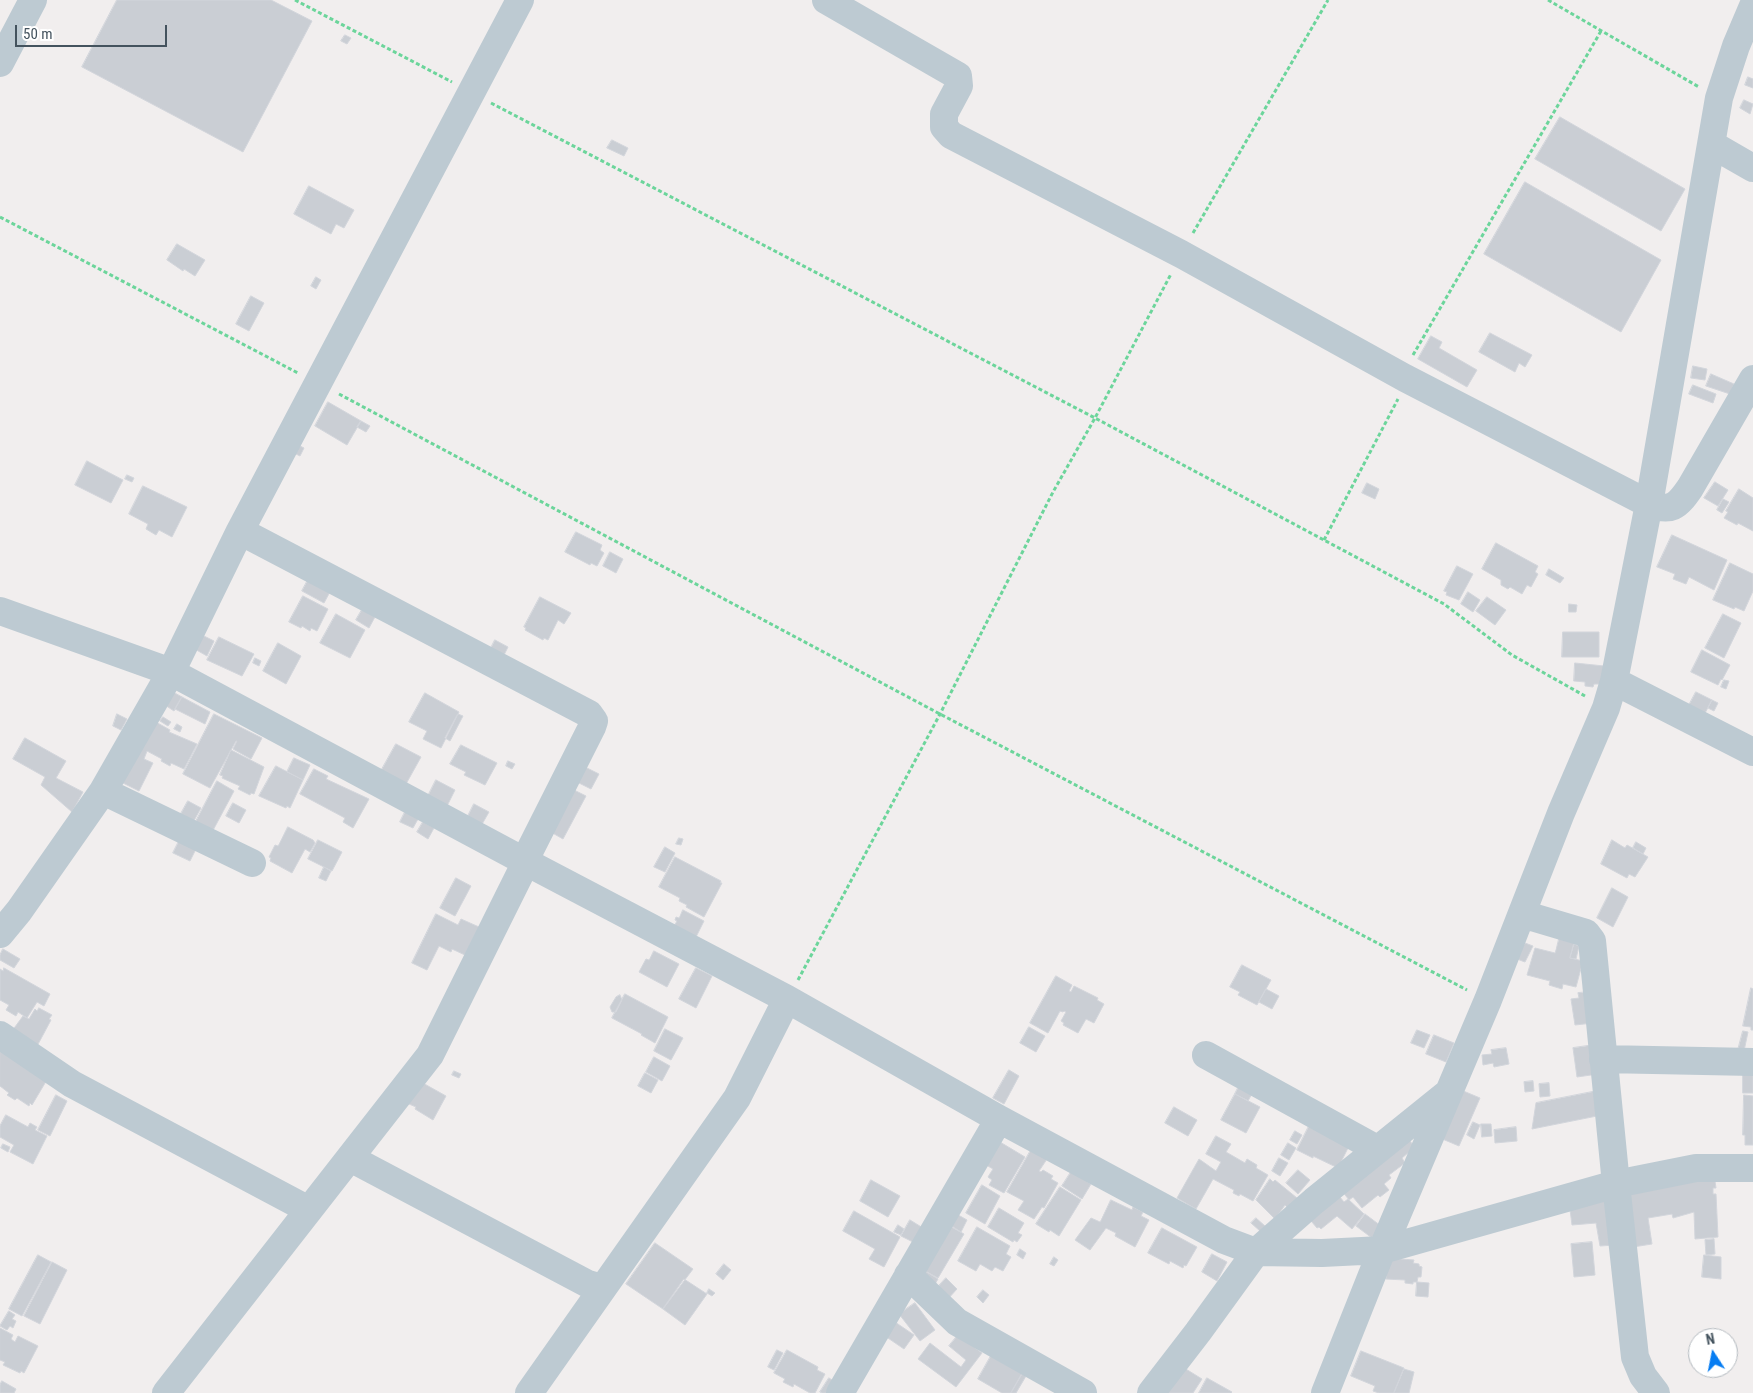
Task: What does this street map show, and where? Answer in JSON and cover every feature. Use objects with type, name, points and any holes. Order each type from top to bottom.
[{"type":"street","points":[[0,63],[33,0]]},
{"type":"street","points":[[0,934],[103,791],[171,672],[240,531],[520,0]]},
{"type":"street","points":[[826,0],[958,76],[959,86],[944,114],[944,127],[951,135],[1181,254],[1405,378],[1649,504],[1663,509],[1675,506],[1682,499],[1753,379]]},
{"type":"street","points":[[1325,1393],[1382,1250],[1488,1000],[1561,812],[1606,708],[1614,681],[1649,504],[1719,98],[1736,46],[1753,6]]},
{"type":"street","points":[[1711,144],[1753,168]]},
{"type":"street","points":[[166,1393],[430,1055],[594,721],[590,714],[240,531]]},
{"type":"street","points":[[0,611],[171,672],[787,999],[999,1119],[1224,1240],[1256,1252],[1382,1250],[1616,1184],[1696,1168],[1753,1168]]},
{"type":"street","points":[[1614,681],[1753,752]]},
{"type":"street","points":[[103,791],[252,863]]},
{"type":"street","points":[[1522,914],[1586,933],[1592,941],[1635,1357],[1643,1376],[1656,1393]]},
{"type":"street","points":[[529,1393],[737,1098],[787,999]]},
{"type":"street","points":[[0,1035],[72,1084],[309,1210]]},
{"type":"street","points":[[1206,1055],[1377,1148]]},
{"type":"street","points":[[1603,1059],[1753,1062]]},
{"type":"street","points":[[1150,1393],[1198,1332],[1256,1252],[1377,1148],[1449,1092]]},
{"type":"street","points":[[840,1393],[999,1119]]},
{"type":"street","points":[[350,1158],[588,1284],[602,1288]]},
{"type":"street","points":[[908,1274],[957,1322],[1083,1393]]},
{"type":"path","points":[[295,0],[1095,418],[1444,604],[1512,655],[1606,708]]},
{"type":"path","points":[[787,999],[940,714],[1053,492],[1095,418],[1181,254],[1328,0]]},
{"type":"path","points":[[1548,0],[1719,98]]},
{"type":"path","points":[[1324,540],[1398,399],[1411,359],[1601,31]]},
{"type":"path","points":[[0,217],[318,383],[940,714],[1488,1000]]},
{"type":"building","points":[[117,0],[271,0],[312,21],[243,152],[82,67]]},
{"type":"building","points":[[345,35],[351,38],[347,44],[341,41]]},
{"type":"building","points":[[1748,77],[1753,79],[1753,88],[1745,85]]},
{"type":"building","points":[[1744,100],[1753,104],[1750,114],[1740,108]]},
{"type":"building","points":[[1560,117],[1685,189],[1661,231],[1535,159]]},
{"type":"building","points":[[612,140],[628,148],[624,156],[607,148]]},
{"type":"building","points":[[1525,182],[1661,260],[1621,332],[1484,254]]},
{"type":"building","points":[[309,186],[354,210],[344,228],[336,224],[331,234],[294,214]]},
{"type":"building","points":[[177,244],[205,260],[195,276],[184,269],[183,271],[167,260]]},
{"type":"building","points":[[316,277],[321,280],[316,289],[311,286]]},
{"type":"building","points":[[251,296],[264,303],[249,331],[236,324]]},
{"type":"building","points":[[1490,333],[1532,355],[1525,367],[1519,363],[1515,372],[1479,352]]},
{"type":"building","points":[[1431,336],[1442,342],[1439,348],[1477,370],[1467,387],[1418,359]]},
{"type":"building","points":[[1693,366],[1707,369],[1705,380],[1691,378]]},
{"type":"building","points":[[1711,374],[1734,384],[1730,394],[1706,386]]},
{"type":"building","points":[[1693,385],[1716,394],[1713,403],[1689,394]]},
{"type":"building","points":[[328,402],[361,421],[347,445],[315,426]]},
{"type":"building","points":[[361,421],[370,426],[366,432],[357,427]]},
{"type":"building","points":[[298,445],[304,448],[300,456],[294,453]]},
{"type":"building","points":[[87,461],[123,480],[111,503],[75,485]]},
{"type":"building","points":[[127,475],[134,478],[132,482],[125,479]]},
{"type":"building","points":[[1715,482],[1728,490],[1718,506],[1704,498]]},
{"type":"building","points":[[1367,483],[1379,489],[1375,499],[1362,493]]},
{"type":"building","points":[[143,486],[187,507],[172,537],[159,530],[156,535],[146,529],[148,524],[129,514]]},
{"type":"building","points":[[1739,489],[1753,498],[1753,531],[1724,518]]},
{"type":"building","points":[[1723,499],[1729,502],[1722,513],[1717,510]]},
{"type":"building","points":[[576,532],[602,545],[600,550],[604,553],[597,566],[591,563],[590,565],[565,552]]},
{"type":"building","points":[[1672,535],[1727,560],[1714,590],[1689,577],[1686,584],[1673,579],[1675,574],[1657,567]]},
{"type":"building","points":[[1496,543],[1538,566],[1535,572],[1538,574],[1531,587],[1527,585],[1522,594],[1510,587],[1508,589],[1501,585],[1501,580],[1482,569]]},
{"type":"building","points":[[610,552],[623,559],[616,573],[603,566]]},
{"type":"building","points":[[1730,563],[1753,574],[1753,591],[1744,611],[1713,600]]},
{"type":"building","points":[[1457,566],[1473,574],[1459,600],[1446,595],[1447,592],[1444,591]]},
{"type":"building","points":[[1549,569],[1564,578],[1560,583],[1546,575]]},
{"type":"building","points":[[309,578],[331,590],[324,603],[302,591]]},
{"type":"building","points":[[1468,592],[1480,600],[1473,612],[1461,604]]},
{"type":"building","points":[[303,596],[328,609],[317,631],[311,628],[310,631],[289,622]]},
{"type":"building","points":[[540,597],[571,613],[564,624],[558,620],[548,640],[544,638],[543,640],[525,630],[526,628],[524,627]]},
{"type":"building","points":[[1487,597],[1506,610],[1495,625],[1476,611]]},
{"type":"building","points":[[1569,604],[1577,605],[1576,612],[1569,612]]},
{"type":"building","points":[[363,608],[376,615],[369,628],[356,620]]},
{"type":"building","points":[[336,614],[365,630],[350,658],[320,643]]},
{"type":"building","points":[[1723,614],[1741,623],[1724,658],[1705,648]]},
{"type":"building","points":[[1563,632],[1599,632],[1599,657],[1562,657]]},
{"type":"building","points":[[200,634],[214,641],[207,656],[193,648]]},
{"type":"building","points":[[219,637],[254,654],[242,676],[207,660]]},
{"type":"building","points":[[495,640],[508,647],[504,655],[491,648]]},
{"type":"building","points":[[278,643],[301,656],[286,684],[263,671]]},
{"type":"building","points":[[1702,650],[1730,665],[1718,685],[1691,672]]},
{"type":"building","points":[[255,658],[261,661],[259,666],[253,663]]},
{"type":"building","points":[[1575,663],[1604,666],[1602,684],[1594,684],[1593,687],[1585,686],[1585,682],[1574,681]]},
{"type":"building","points":[[1724,680],[1729,681],[1726,689],[1721,687]]},
{"type":"building","points":[[173,692],[182,697],[174,711],[165,705]]},
{"type":"building","points":[[1696,692],[1712,700],[1704,715],[1688,707]]},
{"type":"building","points":[[425,693],[459,712],[441,748],[423,739],[427,731],[409,722]]},
{"type":"building","points":[[182,697],[210,712],[205,724],[175,709]]},
{"type":"building","points":[[1712,700],[1718,703],[1714,711],[1708,708]]},
{"type":"building","points":[[117,714],[127,719],[121,730],[113,726]]},
{"type":"building","points":[[214,714],[262,738],[251,759],[233,749],[236,741],[210,788],[183,774]]},
{"type":"building","points":[[458,714],[463,716],[450,741],[445,738]]},
{"type":"building","points":[[163,717],[171,722],[168,726],[160,721]]},
{"type":"building","points":[[154,721],[170,730],[169,732],[197,744],[184,769],[171,763],[170,766],[147,751],[144,759],[153,763],[139,791],[121,782]]},
{"type":"building","points":[[177,724],[182,727],[180,732],[174,729]]},
{"type":"building","points":[[25,738],[66,761],[56,778],[83,792],[72,812],[41,785],[45,777],[13,759]]},
{"type":"building","points":[[396,744],[421,757],[406,784],[381,771]]},
{"type":"building","points":[[461,745],[497,763],[485,785],[464,775],[466,772],[450,764]]},
{"type":"building","points":[[231,750],[264,767],[254,794],[251,793],[250,795],[238,789],[240,786],[222,778],[223,776],[220,775]]},
{"type":"building","points":[[294,758],[310,765],[303,780],[287,772]]},
{"type":"building","points":[[508,761],[515,764],[512,769],[506,766]]},
{"type":"building","points":[[276,766],[303,780],[290,808],[259,796]]},
{"type":"building","points":[[583,766],[599,774],[591,789],[575,781]]},
{"type":"building","points":[[314,769],[328,776],[326,779],[369,799],[353,828],[343,822],[345,818],[300,794]]},
{"type":"building","points":[[436,780],[455,790],[446,808],[427,798]]},
{"type":"building","points":[[217,781],[234,791],[210,836],[193,827]]},
{"type":"building","points":[[572,789],[586,796],[563,839],[549,831]]},
{"type":"building","points":[[188,801],[201,808],[191,826],[178,819]]},
{"type":"building","points":[[233,803],[246,810],[239,823],[226,816]]},
{"type":"building","points":[[474,804],[489,812],[481,826],[467,818]]},
{"type":"building","points":[[405,812],[418,819],[413,828],[400,822]]},
{"type":"building","points":[[423,822],[434,828],[428,839],[417,832]]},
{"type":"building","points":[[288,827],[313,840],[315,843],[310,852],[305,849],[292,873],[270,861],[271,858],[269,857],[275,845],[278,846]]},
{"type":"building","points":[[679,838],[683,839],[681,845],[676,844]]},
{"type":"building","points":[[180,839],[197,847],[190,861],[173,853]]},
{"type":"building","points":[[318,840],[342,852],[332,871],[308,859]]},
{"type":"building","points":[[1612,840],[1625,848],[1627,845],[1648,857],[1635,877],[1629,874],[1627,878],[1601,864]]},
{"type":"building","points":[[1636,842],[1646,848],[1643,854],[1633,848]]},
{"type":"building","points":[[665,847],[675,853],[665,872],[654,867]]},
{"type":"building","points":[[675,857],[722,883],[704,917],[686,907],[687,905],[679,901],[680,898],[659,887]]},
{"type":"building","points":[[324,867],[331,871],[326,881],[319,878]]},
{"type":"building","points":[[456,878],[471,886],[455,916],[440,908]]},
{"type":"building","points":[[1612,888],[1628,897],[1613,927],[1597,918]]},
{"type":"building","points":[[683,910],[704,921],[695,939],[673,928],[677,921],[675,920],[676,917],[679,918]]},
{"type":"building","points":[[436,914],[458,925],[461,919],[479,927],[465,955],[452,949],[451,952],[439,946],[427,970],[412,963]]},
{"type":"building","points":[[1559,939],[1574,943],[1570,958],[1583,961],[1576,987],[1563,984],[1562,989],[1549,985],[1550,981],[1527,975],[1535,948],[1555,953]]},
{"type":"building","points":[[1525,943],[1533,946],[1525,962],[1517,959]]},
{"type":"building","points":[[1574,944],[1579,946],[1576,959],[1570,958]]},
{"type":"building","points":[[3,949],[20,959],[14,968],[0,960]]},
{"type":"building","points":[[654,951],[679,964],[667,987],[639,972],[646,959],[649,960]]},
{"type":"building","points":[[1242,965],[1271,980],[1257,1005],[1238,995],[1240,992],[1230,987]]},
{"type":"building","points":[[4,968],[50,994],[44,1006],[37,1002],[27,1018],[18,1012],[16,1016],[6,1010],[9,1005],[0,1000],[0,969],[3,971]]},
{"type":"building","points":[[696,968],[712,976],[696,1008],[679,999]]},
{"type":"building","points":[[1056,976],[1072,985],[1069,991],[1071,992],[1074,986],[1098,998],[1097,1000],[1104,1004],[1094,1023],[1086,1019],[1078,1033],[1063,1025],[1064,1023],[1061,1021],[1066,1012],[1064,1011],[1060,1011],[1048,1033],[1030,1023]]},
{"type":"building","points":[[1751,988],[1753,989],[1753,1030],[1751,1030],[1751,1027],[1743,1026]]},
{"type":"building","points":[[1266,989],[1279,996],[1272,1009],[1259,1002]]},
{"type":"building","points":[[1589,992],[1593,1023],[1575,1025],[1571,999],[1579,998],[1578,993]]},
{"type":"building","points":[[625,994],[668,1017],[655,1043],[612,1018]]},
{"type":"building","points":[[620,995],[622,1000],[616,1012],[612,1012],[610,1007],[616,997]]},
{"type":"building","points":[[39,1008],[52,1015],[36,1048],[12,1031],[23,1016],[29,1019],[35,1009],[37,1011]]},
{"type":"building","points":[[1029,1027],[1045,1036],[1036,1052],[1020,1043]]},
{"type":"building","points":[[665,1029],[683,1038],[671,1060],[654,1051]]},
{"type":"building","points":[[1417,1030],[1430,1035],[1424,1048],[1411,1043]]},
{"type":"building","points":[[1743,1031],[1748,1032],[1744,1051],[1738,1050]]},
{"type":"building","points":[[1434,1035],[1454,1043],[1446,1062],[1426,1054]]},
{"type":"building","points":[[1594,1045],[1598,1074],[1577,1077],[1573,1048]]},
{"type":"building","points":[[0,1046],[48,1078],[32,1105],[30,1103],[29,1106],[17,1098],[15,1100],[7,1095],[9,1093],[0,1086]]},
{"type":"building","points":[[1506,1048],[1509,1064],[1494,1067],[1493,1063],[1483,1065],[1482,1055],[1492,1054],[1491,1050]]},
{"type":"building","points":[[654,1057],[670,1066],[662,1081],[646,1072]]},
{"type":"building","points":[[1009,1070],[1019,1076],[1004,1104],[993,1098]]},
{"type":"building","points":[[454,1071],[461,1074],[459,1078],[452,1075]]},
{"type":"building","points":[[645,1073],[658,1080],[651,1093],[638,1086]]},
{"type":"building","points":[[1743,1073],[1753,1073],[1753,1093],[1743,1093]]},
{"type":"building","points":[[1533,1081],[1534,1091],[1525,1092],[1524,1082]]},
{"type":"building","points":[[421,1082],[446,1096],[433,1120],[409,1104]]},
{"type":"building","points":[[1549,1083],[1550,1096],[1540,1097],[1539,1084]]},
{"type":"building","points":[[1240,1084],[1254,1090],[1248,1101],[1235,1094]]},
{"type":"building","points":[[1461,1090],[1480,1098],[1459,1146],[1440,1138]]},
{"type":"building","points":[[1597,1091],[1602,1115],[1532,1129],[1536,1103]]},
{"type":"building","points":[[1235,1094],[1260,1107],[1246,1133],[1221,1120]]},
{"type":"building","points":[[56,1095],[67,1101],[50,1136],[38,1130]]},
{"type":"building","points":[[1744,1095],[1753,1096],[1753,1145],[1745,1145],[1745,1135],[1743,1135]]},
{"type":"building","points":[[1174,1107],[1197,1120],[1188,1136],[1165,1123]]},
{"type":"building","points":[[6,1115],[28,1127],[30,1123],[37,1127],[35,1130],[47,1136],[33,1164],[10,1152],[14,1145],[0,1137],[0,1126]]},
{"type":"building","points":[[1473,1122],[1480,1125],[1474,1139],[1467,1135]]},
{"type":"building","points":[[1310,1124],[1350,1144],[1338,1168],[1297,1150]]},
{"type":"building","points":[[1481,1124],[1491,1124],[1492,1136],[1482,1137]]},
{"type":"building","points":[[1516,1127],[1517,1141],[1495,1143],[1494,1130]]},
{"type":"building","points":[[1295,1131],[1302,1135],[1297,1144],[1290,1140]]},
{"type":"building","points":[[1404,1134],[1415,1147],[1402,1158],[1405,1163],[1389,1175],[1391,1178],[1384,1184],[1389,1190],[1380,1197],[1378,1195],[1362,1208],[1353,1197],[1349,1200],[1339,1187]]},
{"type":"building","points":[[1216,1136],[1231,1144],[1226,1152],[1245,1163],[1247,1159],[1257,1165],[1256,1168],[1268,1175],[1253,1201],[1240,1194],[1239,1196],[1233,1193],[1234,1190],[1213,1179],[1196,1209],[1177,1198],[1199,1159],[1216,1171],[1221,1162],[1206,1154]]},
{"type":"building","points":[[995,1139],[1025,1157],[1004,1193],[989,1185],[992,1180],[988,1177],[993,1169],[981,1162]]},
{"type":"building","points":[[1288,1143],[1296,1148],[1289,1160],[1281,1155]]},
{"type":"building","points":[[3,1144],[10,1147],[8,1152],[1,1148]]},
{"type":"building","points":[[1031,1150],[1047,1159],[1039,1171],[1043,1170],[1053,1176],[1051,1179],[1058,1183],[1044,1208],[1042,1207],[1034,1219],[1018,1210],[1024,1201],[1007,1192]]},
{"type":"building","points":[[1279,1158],[1288,1163],[1280,1176],[1272,1171]]},
{"type":"building","points":[[1298,1170],[1310,1180],[1298,1194],[1286,1183]]},
{"type":"building","points":[[1071,1172],[1091,1184],[1082,1199],[1062,1186]]},
{"type":"building","points":[[1712,1178],[1715,1181],[1716,1188],[1713,1188],[1713,1194],[1716,1194],[1718,1237],[1695,1239],[1694,1212],[1673,1218],[1672,1214],[1648,1218],[1652,1244],[1633,1247],[1626,1189]]},
{"type":"building","points":[[1270,1179],[1273,1182],[1275,1180],[1297,1198],[1288,1208],[1285,1205],[1275,1219],[1256,1200]]},
{"type":"building","points":[[871,1180],[900,1196],[888,1217],[860,1201]]},
{"type":"building","points":[[982,1185],[1000,1196],[985,1224],[966,1213]]},
{"type":"building","points":[[1060,1187],[1081,1200],[1059,1236],[1036,1224]]},
{"type":"building","points":[[1335,1191],[1344,1202],[1348,1199],[1364,1214],[1352,1229],[1337,1216],[1321,1229],[1317,1228],[1306,1215]]},
{"type":"building","points":[[1609,1195],[1615,1245],[1600,1246],[1596,1223],[1572,1225],[1569,1202]]},
{"type":"building","points":[[1111,1200],[1132,1210],[1133,1207],[1143,1212],[1141,1216],[1149,1220],[1135,1247],[1115,1236],[1116,1233],[1106,1228],[1090,1250],[1075,1240],[1091,1218],[1100,1222]]},
{"type":"building","points":[[999,1208],[1024,1223],[1018,1233],[1022,1235],[1017,1242],[1014,1240],[1013,1242],[988,1227]]},
{"type":"building","points":[[854,1211],[900,1237],[884,1267],[869,1259],[875,1249],[843,1231]]},
{"type":"building","points":[[953,1212],[967,1220],[961,1232],[947,1223]]},
{"type":"building","points":[[1365,1214],[1381,1226],[1372,1238],[1356,1226]]},
{"type":"building","points":[[1256,1218],[1265,1226],[1260,1231],[1251,1223]]},
{"type":"building","points":[[910,1220],[923,1228],[915,1243],[901,1236]]},
{"type":"building","points":[[946,1224],[964,1234],[938,1278],[920,1268]]},
{"type":"building","points":[[898,1225],[904,1229],[901,1235],[894,1232]]},
{"type":"building","points":[[977,1227],[1010,1246],[1006,1254],[1011,1257],[1003,1271],[995,1267],[992,1271],[980,1264],[976,1271],[958,1261]]},
{"type":"building","points":[[1162,1228],[1197,1247],[1183,1268],[1170,1261],[1169,1264],[1148,1253]]},
{"type":"building","points":[[1714,1239],[1715,1254],[1706,1255],[1705,1240]]},
{"type":"building","points":[[1592,1242],[1595,1275],[1574,1277],[1571,1244]]},
{"type":"building","points":[[655,1243],[693,1269],[663,1309],[626,1284]]},
{"type":"building","points":[[1020,1249],[1026,1253],[1023,1259],[1017,1255]]},
{"type":"building","points":[[1212,1254],[1227,1262],[1217,1281],[1202,1272]]},
{"type":"building","points":[[38,1255],[51,1262],[22,1316],[9,1309]]},
{"type":"building","points":[[1704,1255],[1721,1257],[1721,1279],[1702,1277]]},
{"type":"building","points":[[1054,1257],[1058,1260],[1054,1266],[1050,1264]]},
{"type":"building","points":[[1388,1258],[1414,1260],[1413,1263],[1419,1264],[1422,1267],[1421,1277],[1418,1277],[1417,1282],[1413,1282],[1413,1284],[1405,1283],[1405,1280],[1386,1279]]},
{"type":"building","points":[[52,1262],[67,1270],[40,1324],[24,1316]]},
{"type":"building","points":[[724,1264],[731,1270],[723,1280],[716,1274]]},
{"type":"building","points":[[925,1271],[938,1279],[935,1284],[922,1277]]},
{"type":"building","points":[[946,1278],[957,1289],[947,1300],[936,1289]]},
{"type":"building","points":[[684,1279],[707,1294],[685,1325],[663,1309]]},
{"type":"building","points":[[1417,1282],[1429,1283],[1428,1297],[1416,1296]]},
{"type":"building","points":[[709,1289],[715,1293],[712,1296],[707,1293]]},
{"type":"building","points":[[983,1290],[989,1295],[983,1303],[977,1297]]},
{"type":"building","points":[[915,1303],[935,1330],[920,1341],[899,1314]]},
{"type":"building","points":[[9,1311],[15,1315],[12,1319],[16,1321],[13,1328],[10,1326],[7,1330],[0,1326]]},
{"type":"building","points":[[895,1322],[914,1335],[904,1349],[885,1336]]},
{"type":"building","points":[[0,1328],[13,1335],[11,1339],[15,1342],[18,1336],[38,1346],[24,1373],[3,1365],[5,1362],[0,1360]]},
{"type":"building","points":[[958,1335],[982,1353],[956,1387],[918,1359],[930,1343],[961,1367],[966,1360],[949,1346]]},
{"type":"building","points":[[777,1350],[783,1353],[774,1370],[768,1367]]},
{"type":"building","points":[[787,1350],[818,1367],[817,1370],[825,1374],[815,1393],[810,1393],[794,1384],[793,1387],[783,1382],[785,1379],[774,1373]]},
{"type":"building","points":[[1361,1351],[1404,1368],[1394,1393],[1373,1391],[1375,1386],[1351,1376]]},
{"type":"building","points":[[992,1354],[1023,1372],[1011,1393],[1002,1393],[978,1379]]},
{"type":"building","points":[[1181,1366],[1202,1379],[1193,1393],[1164,1393]]},
{"type":"building","points":[[1404,1369],[1414,1372],[1409,1393],[1394,1393]]},
{"type":"building","points":[[1022,1374],[1026,1376],[1016,1393],[1011,1393]]},
{"type":"building","points":[[829,1378],[835,1382],[829,1393],[820,1392]]},
{"type":"building","points":[[1207,1378],[1232,1392],[1199,1393]]},
{"type":"building","points":[[2,1381],[16,1389],[14,1393],[0,1393]]}]
